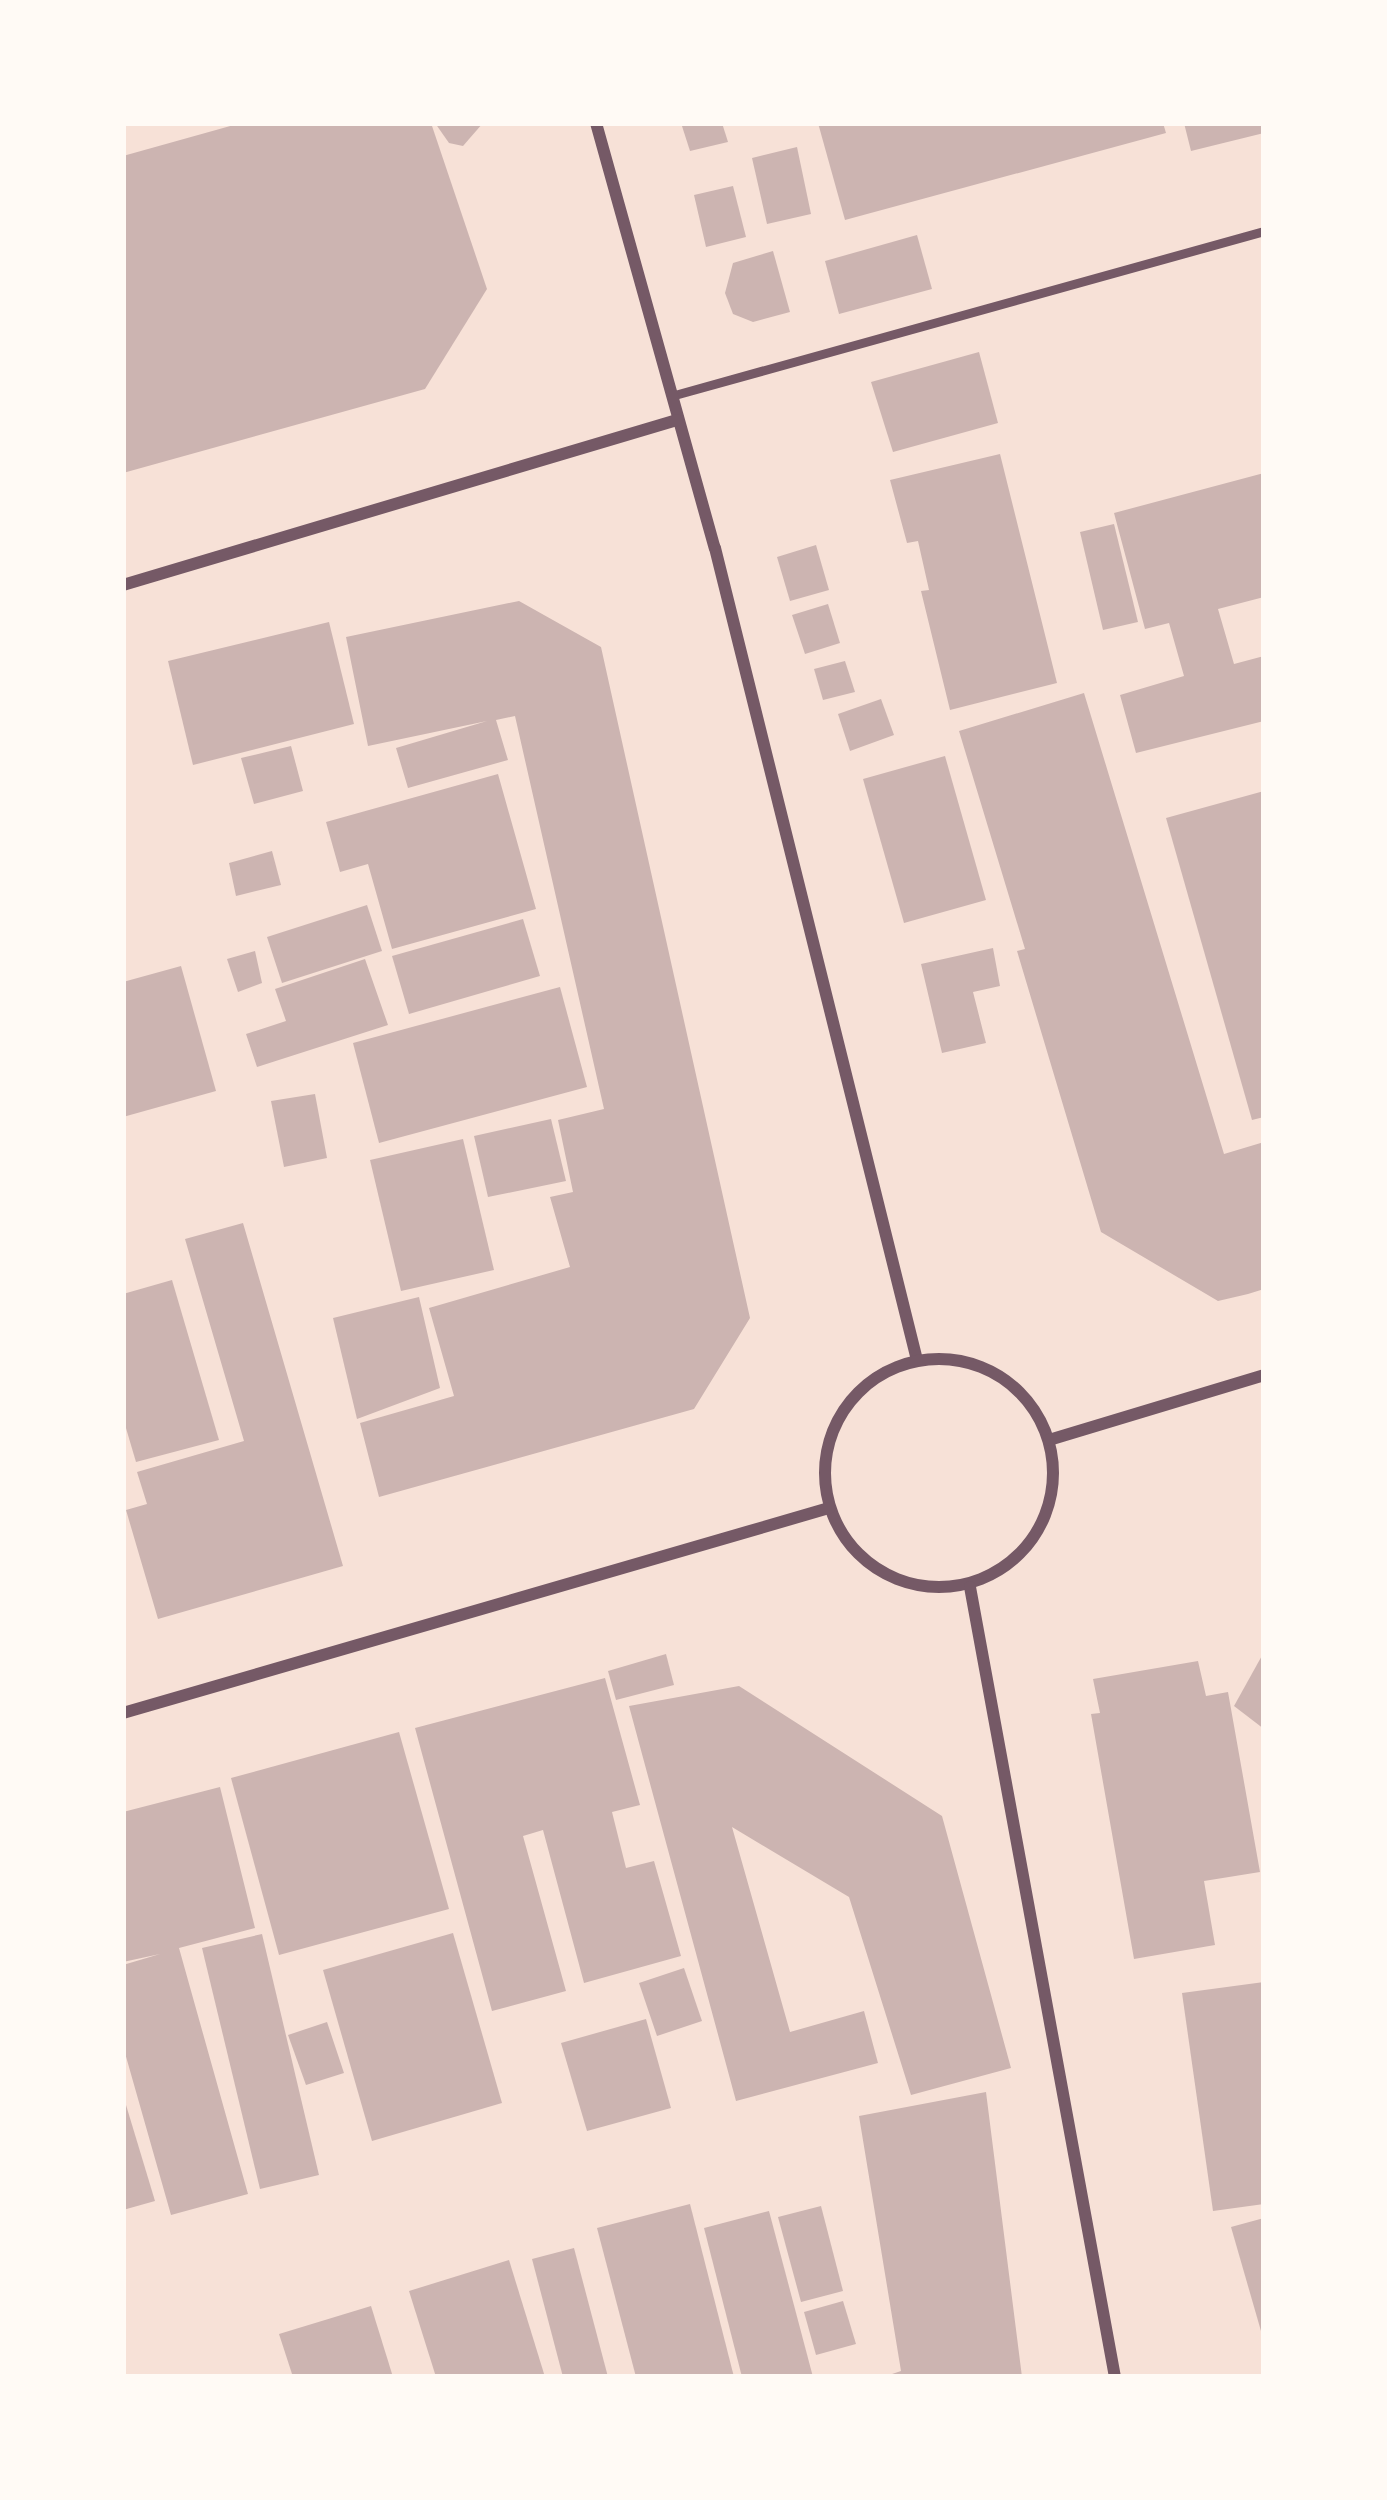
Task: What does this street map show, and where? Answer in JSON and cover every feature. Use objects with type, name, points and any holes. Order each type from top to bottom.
[{"type":"street","points":[[596,123],[671,396],[916,1360]]},
{"type":"street","points":[[123,586],[677,420]]},
{"type":"street","points":[[916,1360],[984,1368],[1012,1385],[1049,1440],[1055,1472],[1036,1535],[970,1587],[921,1587],[888,1575],[843,1536],[829,1508],[826,1448],[838,1419],[857,1392],[916,1360]]},
{"type":"street","points":[[1049,1440],[1264,1375]]},
{"type":"street","points":[[123,1713],[829,1508]]},
{"type":"street","points":[[970,1587],[1115,2377]]},
{"type":"lane","points":[[671,396],[1264,231]]},
{"type":"building","points":[[241,123],[431,123],[487,289],[425,389],[123,473],[123,156]]},
{"type":"building","points":[[435,123],[483,123],[463,146],[449,143]]},
{"type":"building","points":[[681,123],[722,123],[728,142],[690,151]]},
{"type":"building","points":[[818,123],[1163,123],[1166,133],[845,220]]},
{"type":"building","points":[[1184,123],[1264,123],[1264,133],[1191,151]]},
{"type":"building","points":[[797,147],[811,214],[767,224],[752,158]]},
{"type":"building","points":[[733,186],[746,237],[706,247],[694,195]]},
{"type":"building","points":[[917,235],[932,289],[839,314],[825,261]]},
{"type":"building","points":[[773,251],[790,312],[753,322],[733,314],[725,293],[733,263]]},
{"type":"building","points":[[979,352],[998,423],[893,452],[871,382]]},
{"type":"building","points":[[1000,454],[1057,683],[950,710],[921,591],[929,590],[918,541],[907,543],[890,480]]},
{"type":"building","points":[[1264,473],[1264,597],[1218,609],[1234,664],[1264,656],[1264,721],[1136,753],[1120,695],[1184,676],[1169,623],[1145,629],[1114,513]]},
{"type":"building","points":[[1114,524],[1138,622],[1103,630],[1080,532]]},
{"type":"building","points":[[816,545],[829,590],[790,601],[777,557]]},
{"type":"building","points":[[519,601],[601,647],[750,1318],[694,1409],[379,1497],[360,1423],[454,1396],[429,1308],[570,1267],[550,1197],[573,1192],[558,1120],[604,1109],[515,716],[496,720],[508,760],[408,788],[396,748],[487,721],[368,746],[346,637]]},
{"type":"building","points":[[828,604],[840,643],[805,654],[792,615]]},
{"type":"building","points":[[329,622],[354,724],[193,765],[168,661]]},
{"type":"building","points":[[845,661],[855,692],[823,700],[814,669]]},
{"type":"building","points":[[1084,693],[1224,1154],[1264,1142],[1264,1289],[1248,1294],[1218,1301],[1101,1232],[1017,951],[1025,949],[959,731]]},
{"type":"building","points":[[881,699],[894,735],[850,751],[838,714]]},
{"type":"building","points":[[291,746],[303,791],[254,804],[241,758]]},
{"type":"building","points":[[945,756],[986,900],[904,923],[863,779]]},
{"type":"building","points":[[498,774],[536,909],[392,949],[368,864],[340,872],[326,822]]},
{"type":"building","points":[[1264,791],[1264,1117],[1252,1120],[1166,818]]},
{"type":"building","points":[[272,851],[281,885],[236,896],[229,863]]},
{"type":"building","points":[[367,905],[382,951],[282,983],[267,937]]},
{"type":"building","points":[[523,919],[540,976],[409,1014],[392,956]]},
{"type":"building","points":[[993,948],[1000,986],[973,992],[986,1043],[942,1053],[921,964]]},
{"type":"building","points":[[255,951],[262,983],[238,992],[227,959]]},
{"type":"building","points":[[365,959],[388,1025],[257,1067],[246,1034],[286,1021],[275,989]]},
{"type":"building","points":[[181,966],[216,1091],[123,1117],[123,982]]},
{"type":"building","points":[[560,987],[587,1087],[379,1143],[353,1043]]},
{"type":"building","points":[[315,1094],[327,1158],[284,1167],[271,1101]]},
{"type":"building","points":[[551,1119],[566,1181],[488,1197],[474,1136]]},
{"type":"building","points":[[463,1139],[494,1270],[401,1291],[370,1160]]},
{"type":"building","points":[[243,1223],[343,1566],[158,1619],[126,1510],[147,1504],[137,1472],[244,1441],[185,1239]]},
{"type":"building","points":[[172,1280],[219,1440],[136,1462],[123,1418],[123,1294]]},
{"type":"building","points":[[419,1297],[440,1388],[357,1419],[333,1318]]},
{"type":"building","points":[[1264,1652],[1264,1729],[1234,1706]]},
{"type":"building","points":[[666,1654],[674,1685],[616,1700],[608,1671]]},
{"type":"building","points":[[1198,1661],[1206,1696],[1228,1692],[1260,1872],[1204,1881],[1215,1945],[1134,1959],[1091,1714],[1100,1713],[1093,1679]]},
{"type":"building","points":[[605,1678],[640,1805],[612,1812],[626,1868],[654,1861],[681,1956],[584,1983],[543,1830],[523,1836],[566,1991],[492,2011],[415,1728]]},
{"type":"building","points":[[739,1686],[942,1816],[1011,2068],[911,2095],[849,1897],[732,1827],[790,2032],[864,2011],[878,2063],[736,2101],[629,1706]]},
{"type":"building","points":[[399,1732],[449,1909],[279,1955],[231,1778]]},
{"type":"building","points":[[220,1787],[255,1928],[179,1948],[248,2194],[171,2215],[123,2046],[123,1965],[160,1954],[123,1962],[123,1812]]},
{"type":"building","points":[[453,1933],[502,2103],[372,2141],[323,1970]]},
{"type":"building","points":[[262,1934],[319,2175],[260,2189],[202,1948]]},
{"type":"building","points":[[684,1968],[702,2021],[657,2036],[639,1983]]},
{"type":"building","points":[[1264,1982],[1264,2204],[1213,2211],[1182,1993]]},
{"type":"building","points":[[646,2019],[671,2108],[587,2131],[561,2043]]},
{"type":"building","points":[[327,2022],[344,2073],[306,2085],[288,2035]]},
{"type":"building","points":[[986,2092],[1022,2377],[883,2377],[901,2371],[859,2116]]},
{"type":"building","points":[[123,2095],[155,2201],[123,2210]]},
{"type":"building","points":[[690,2204],[734,2377],[636,2377],[597,2228]]},
{"type":"building","points":[[821,2206],[843,2291],[801,2302],[778,2217]]},
{"type":"building","points":[[769,2211],[813,2377],[742,2377],[704,2228]]},
{"type":"building","points":[[1264,2218],[1264,2338],[1263,2338],[1231,2227]]},
{"type":"building","points":[[574,2248],[608,2377],[563,2377],[532,2259]]},
{"type":"building","points":[[509,2260],[545,2377],[436,2377],[409,2291]]},
{"type":"building","points":[[843,2301],[856,2344],[816,2355],[804,2312]]},
{"type":"building","points":[[371,2306],[393,2377],[293,2377],[279,2334]]}]
